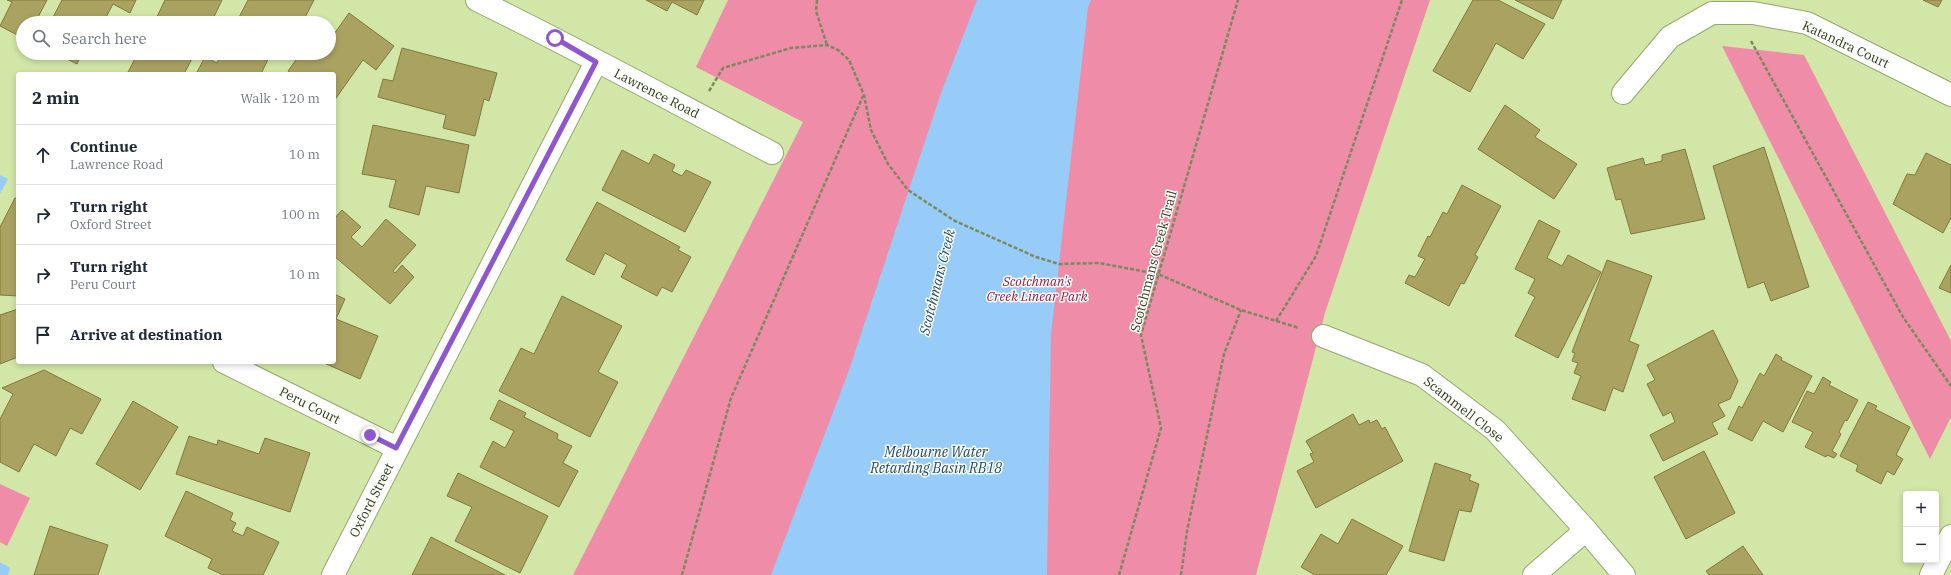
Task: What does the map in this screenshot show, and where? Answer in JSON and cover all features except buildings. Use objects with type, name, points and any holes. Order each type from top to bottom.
[{"type":"street","name":"Lawrence Road","points":[[477,0],[555,38],[596,62],[772,153]]},
{"type":"street","name":"Katandra Court","points":[[1623,93],[1670,37],[1712,13],[1753,13],[1807,23],[1951,95]]},
{"type":"street","name":"Oxford Street","points":[[333,575],[396,448],[596,62]]},
{"type":"street","name":"Scammell Close","points":[[1323,336],[1422,375],[1495,430],[1586,530],[1624,575]]},
{"type":"street","name":"Peru Court","points":[[228,364],[396,448]]},
{"type":"street","points":[[1534,575],[1586,530]]},
{"type":"street","points":[[1931,575],[1951,536]]},
{"type":"path","points":[[817,0],[816,11],[827,45]]},
{"type":"path","name":"Scotchmans Creek Trail","points":[[1119,575],[1161,428],[1142,335],[1158,274],[1238,0]]},
{"type":"path","points":[[1276,321],[1316,256],[1402,0]]},
{"type":"path","points":[[1736,14],[1903,317],[1951,386]]},
{"type":"path","points":[[695,114],[723,68],[791,48],[827,45],[838,50],[848,60],[864,95],[871,130],[888,164],[908,190],[956,221],[1036,257],[1059,264],[1099,263],[1158,274],[1241,310],[1323,336]]},
{"type":"path","points":[[682,575],[731,398],[864,95]]},
{"type":"path","points":[[1181,575],[1187,531],[1224,354],[1241,310]]},
{"type":"green space","name":"Scotchman's Creek Linear Park","points":[[728,0],[1430,0],[1325,313],[1256,575],[573,575],[803,122],[696,67]]},
{"type":"green space","points":[[1722,46],[1804,55],[1951,341],[1951,417],[1930,459]]},
{"type":"green space","points":[[0,484],[30,498],[7,546],[0,542]]},
{"type":"water","name":"Melbourne Water Retarding Basin RB18","points":[[977,0],[1091,0],[1088,7],[1051,335],[1047,575],[771,575],[848,373],[941,93]]},
{"type":"water","points":[[0,175],[8,179],[0,194]]},
{"type":"water","points":[[0,562],[10,568],[8,575],[0,575]]},
{"type":"route","points":[[370,435],[396,448],[596,62],[555,38]]},
{"type":"water label","name":"Scotchmans Creek","points":[[937,282]]}]
